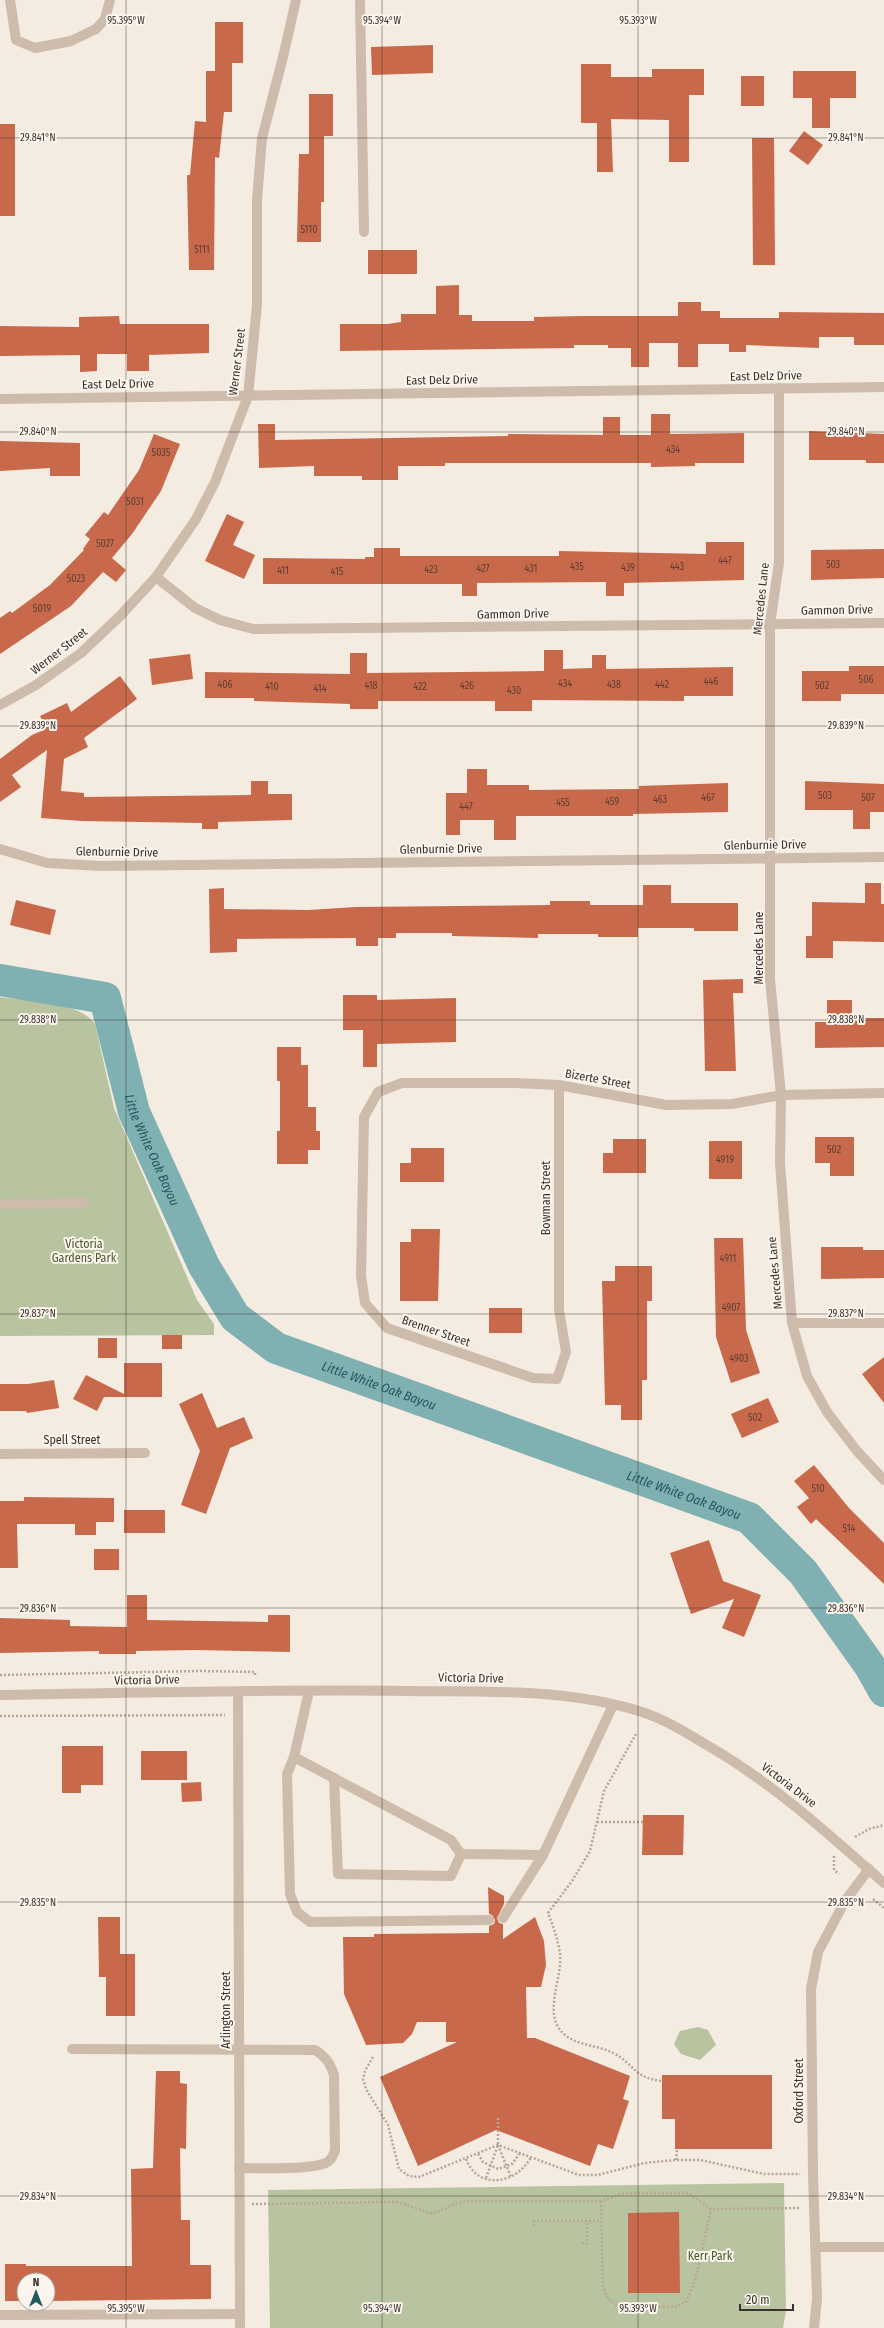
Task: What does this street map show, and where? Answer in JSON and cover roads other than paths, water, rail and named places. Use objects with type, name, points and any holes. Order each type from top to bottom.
[{"type":"street","points":[[10,0],[16,40],[34,48],[72,42],[96,29],[105,19],[110,0]]},
{"type":"street","name":"Werner Street","points":[[0,705],[36,685],[81,653],[120,616],[156,577],[196,519],[212,488],[248,396],[257,305],[257,200],[262,138],[284,57],[296,0]]},
{"type":"street","points":[[360,0],[364,232]]},
{"type":"street","name":"East Delz Drive","points":[[0,398],[884,387]]},
{"type":"street","name":"Mercedes Lane","points":[[779,388],[779,563],[770,624],[772,858],[770,979],[781,1095],[780,1163],[792,1323],[806,1376],[826,1412],[856,1451],[884,1480]]},
{"type":"street","name":"Gammon Drive","points":[[156,577],[194,608],[220,620],[253,629],[884,623]]},
{"type":"street","name":"Glenburnie Drive","points":[[0,849],[47,863],[100,866],[884,857]]},
{"type":"street","name":"Bizerte Street","points":[[363,1158],[364,1117],[378,1092],[402,1083],[559,1085],[666,1105],[732,1104],[781,1095],[884,1093]]},
{"type":"street","name":"Bowman Street","points":[[559,1085],[559,1310]]},
{"type":"street","name":"Brenner Street","points":[[363,1158],[362,1283],[365,1303],[387,1328],[534,1378],[557,1379],[566,1352],[559,1310]]},
{"type":"street","points":[[0,1204],[84,1203]]},
{"type":"street","points":[[792,1323],[884,1323]]},
{"type":"street","name":"Spell Street","points":[[0,1454],[145,1453]]},
{"type":"street","points":[[309,1691],[294,1757],[287,1774],[290,1894],[297,1912],[310,1922],[489,1920]]},
{"type":"street","name":"Victoria Drive","points":[[0,1695],[309,1691],[523,1692],[581,1698],[643,1712],[682,1730],[724,1754],[764,1780],[812,1818],[884,1883]]},
{"type":"street","name":"Arlington Street","points":[[238,1692],[240,2328]]},
{"type":"street","points":[[504,1918],[544,1855],[613,1705]]},
{"type":"street","points":[[294,1757],[451,1840],[461,1854]]},
{"type":"street","points":[[334,1778],[338,1874],[451,1876],[461,1854]]},
{"type":"street","points":[[461,1854],[544,1855]]},
{"type":"street","name":"Oxford Street","points":[[814,2328],[817,2299],[813,2174],[811,1989],[818,1952],[845,1901],[869,1870]]},
{"type":"street","points":[[72,2049],[315,2050],[324,2056],[330,2064],[334,2075],[334,2151],[332,2159],[324,2164],[239,2168]]},
{"type":"street","points":[[815,2247],[884,2247]]},
{"type":"street","points":[[0,2315],[240,2314]]},
{"type":"waterway","name":"Little White Oak Bayou","points":[[0,980],[105,998],[134,1112],[204,1266],[235,1317],[276,1348],[749,1518],[803,1572],[870,1666],[884,1691]]},
{"type":"park label","name":"Victoria Gardens Park","points":[[84,1251]]},
{"type":"park label","name":"Kerr Park","points":[[710,2256]]}]
